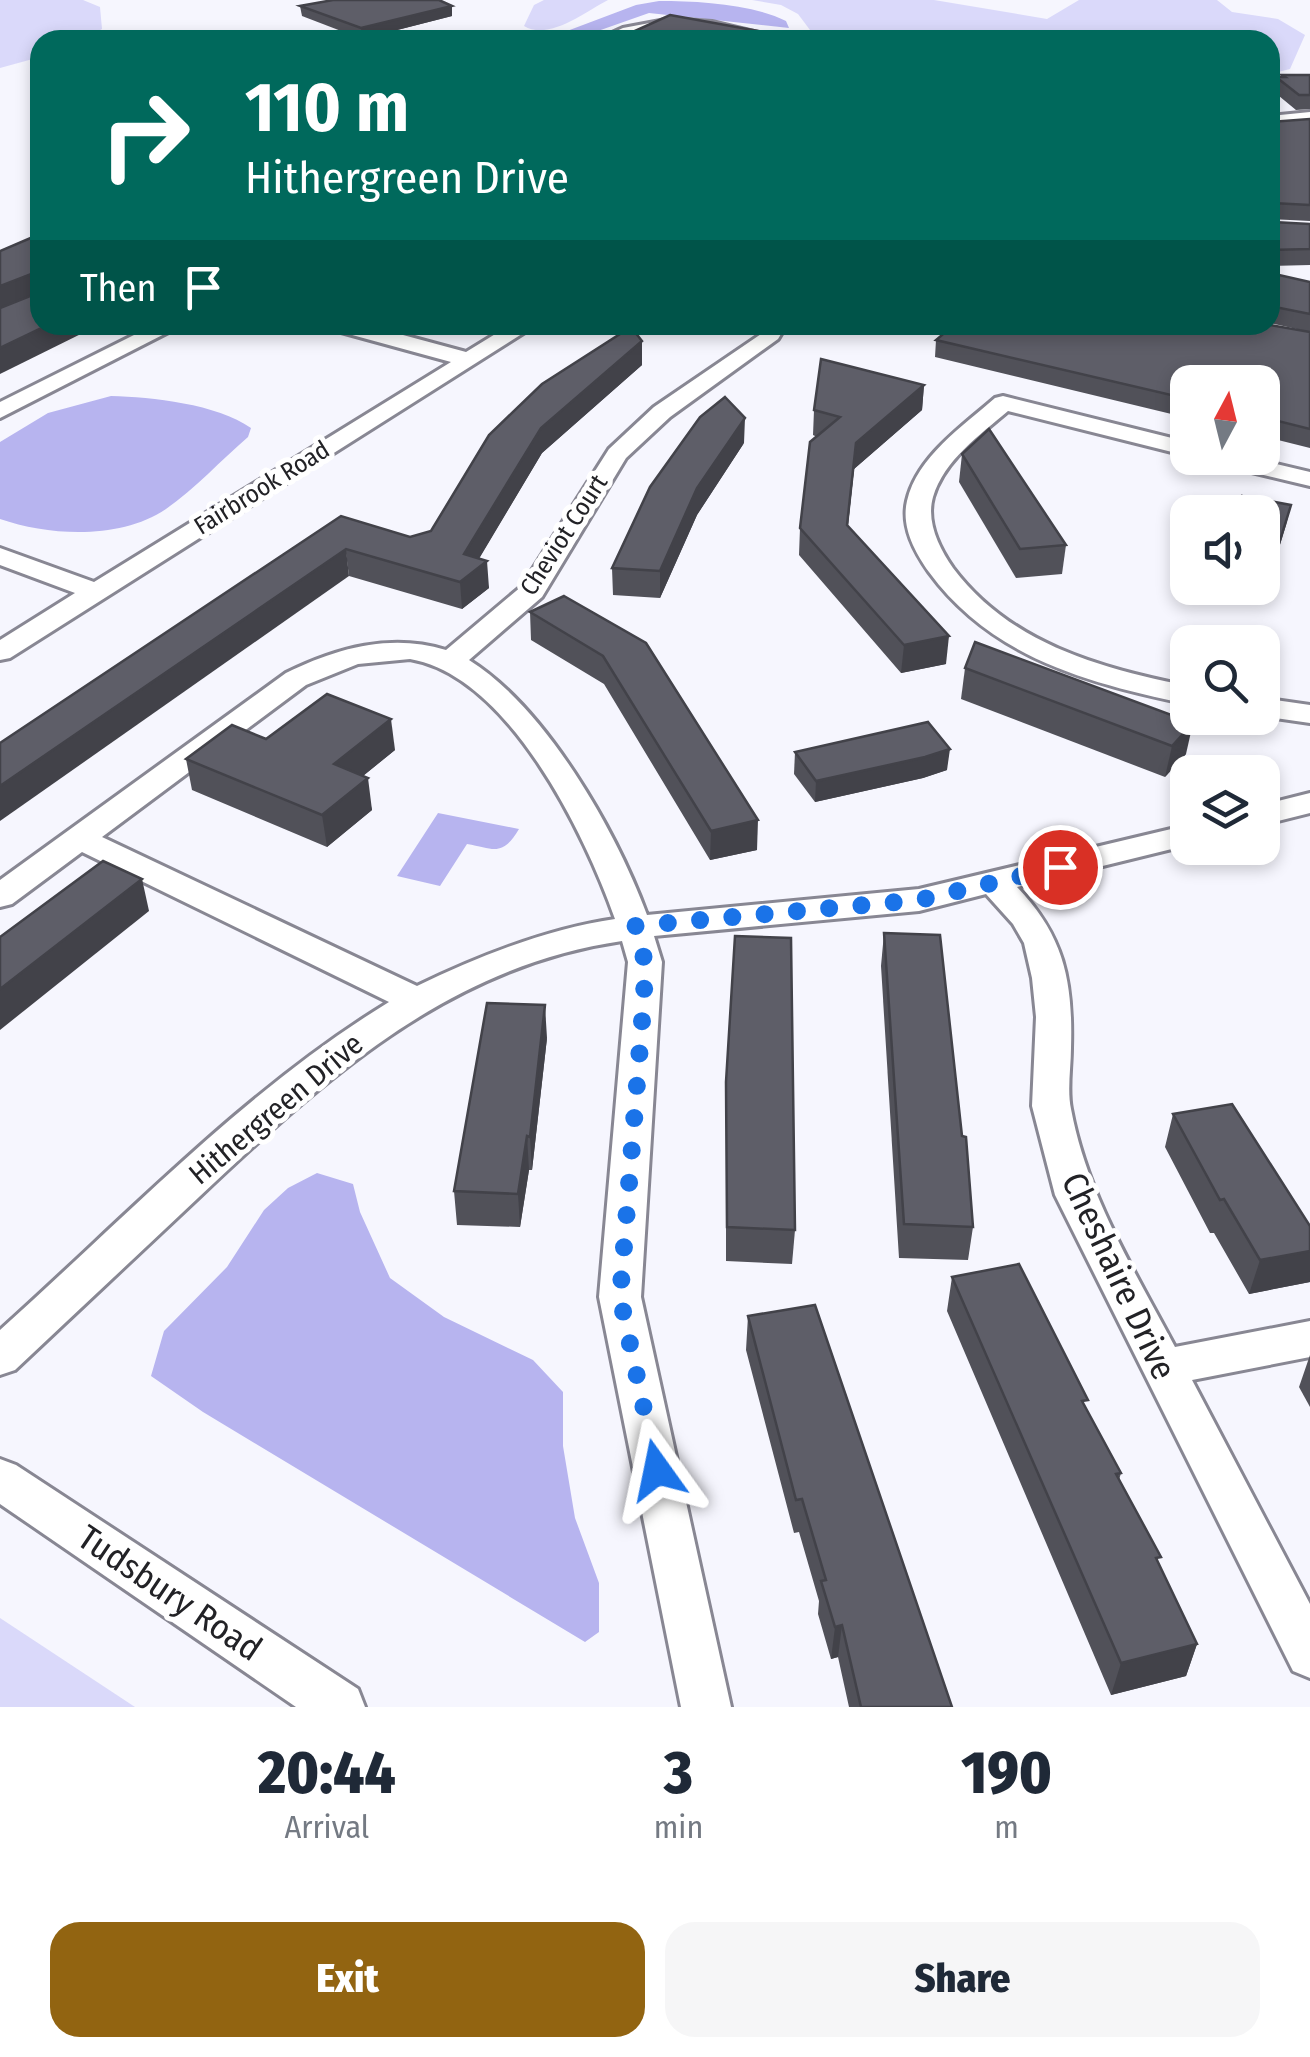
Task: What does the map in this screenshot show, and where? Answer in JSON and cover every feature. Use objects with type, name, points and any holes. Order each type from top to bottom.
[{"type":"street","points":[[632,30],[653,22],[719,30]]},
{"type":"street","points":[[1280,120],[1310,117]]},
{"type":"street","points":[[0,412],[150,335]]},
{"type":"street","points":[[378,335],[469,360]]},
{"type":"street","name":"Fairbrook Road","points":[[0,652],[508,335]]},
{"type":"street","name":"Cheviot Court","points":[[451,661],[532,591],[618,454],[662,412],[769,335]]},
{"type":"street","points":[[1170,444],[1003,403],[940,460],[920,495],[918,513],[928,550],[941,571],[960,598],[994,628],[1071,666],[1170,691]]},
{"type":"street","points":[[1280,472],[1310,479]]},
{"type":"street","points":[[0,556],[96,592]]},
{"type":"street","points":[[0,896],[296,679],[328,662],[359,652],[393,650],[451,661],[490,688],[548,755],[594,830],[635,926],[645,962],[620,1297],[706,1707]]},
{"type":"street","points":[[1280,710],[1310,714]]},
{"type":"street","points":[[1280,810],[1310,803]]},
{"type":"street","points":[[82,838],[416,1000]]},
{"type":"street","name":"Hithergreen Drive","points":[[0,1357],[269,1109],[345,1046],[416,1000],[522,954],[583,935],[635,926],[919,900],[1170,839]]},
{"type":"street","name":"Cheshaire Drive","points":[[994,883],[1026,918],[1041,943],[1054,1017],[1051,1106],[1075,1195],[1310,1654]]},
{"type":"street","points":[[1161,1368],[1310,1339]]},
{"type":"street","name":"Tudsbury Road","points":[[0,1480],[340,1707]]},
{"type":"shaded area","points":[[0,0],[83,0],[100,7],[102,29],[30,30],[30,60],[0,68]]},
{"type":"shaded area","points":[[544,0],[608,0],[556,28],[534,30],[524,26],[534,5]]},
{"type":"shaded area","points":[[752,0],[934,0],[1047,19],[1079,0],[1217,0],[1232,12],[1278,19],[1305,35],[1290,69],[1280,72],[1280,30],[810,30],[798,14],[781,5]]},
{"type":"shaded area","points":[[0,1618],[135,1707],[0,1707]]},
{"type":"water","points":[[659,1],[741,7],[786,21],[789,28],[649,13],[601,30],[570,30],[636,5]]},
{"type":"water","points":[[111,396],[203,408],[251,428],[248,437],[198,483],[148,519],[84,532],[41,529],[0,519],[0,442],[48,413]]},
{"type":"water","points":[[438,813],[519,829],[508,844],[497,849],[467,844],[440,886],[397,876]]},
{"type":"water","points":[[317,1173],[353,1184],[360,1212],[390,1278],[444,1317],[533,1360],[563,1392],[563,1446],[575,1518],[599,1583],[599,1632],[585,1642],[203,1412],[151,1376],[164,1331],[227,1267],[264,1210],[288,1188]]},
{"type":"building","points":[[333,0],[439,0],[452,6],[361,28],[300,6]]},
{"type":"building","points":[[670,15],[753,30],[637,30]]},
{"type":"building","points":[[1282,75],[1310,75],[1310,95],[1299,95],[1280,80],[1285,77]]},
{"type":"building","points":[[1310,119],[1310,205],[1280,203],[1280,121]]},
{"type":"building","points":[[1280,222],[1310,224],[1310,249],[1280,250]]},
{"type":"building","points":[[30,238],[30,275],[0,286],[0,251]]},
{"type":"building","points":[[1280,275],[1310,282],[1310,314],[1280,308]]},
{"type":"building","points":[[30,296],[30,334],[0,348],[0,308]]},
{"type":"building","points":[[1280,327],[1310,332],[1310,429],[1280,422],[1280,365],[1170,365],[1170,395],[936,340],[942,335],[1280,335]]},
{"type":"building","points":[[619,335],[637,335],[642,341],[541,428],[464,554],[487,561],[460,582],[346,549],[0,786],[0,743],[341,516],[410,537],[431,531],[489,435],[542,384]]},
{"type":"building","points":[[821,359],[924,385],[856,443],[847,525],[949,636],[904,645],[800,528],[810,442],[840,417],[814,410]]},
{"type":"building","points":[[725,397],[745,418],[697,488],[660,571],[612,568],[650,487],[700,417]]},
{"type":"building","points":[[989,429],[1066,545],[1020,549],[962,454]]},
{"type":"building","points":[[1280,503],[1291,505],[1280,540]]},
{"type":"building","points":[[564,596],[646,643],[758,820],[711,831],[603,656],[530,612]]},
{"type":"building","points":[[975,642],[1170,714],[1170,735],[1182,735],[1172,746],[965,668]]},
{"type":"building","points":[[327,694],[391,719],[334,764],[368,778],[322,815],[186,759],[232,725],[266,739]]},
{"type":"building","points":[[928,722],[950,749],[816,781],[795,752]]},
{"type":"building","points":[[103,861],[142,879],[0,989],[0,937]]},
{"type":"building","points":[[884,933],[940,935],[962,1136],[966,1137],[973,1227],[904,1224]]},
{"type":"building","points":[[735,936],[791,938],[795,1230],[727,1227],[726,1082]]},
{"type":"building","points":[[487,1003],[545,1005],[530,1137],[527,1136],[518,1194],[454,1191]]},
{"type":"building","points":[[1232,1104],[1310,1226],[1310,1251],[1260,1260],[1224,1199],[1220,1200],[1173,1114]]},
{"type":"building","points":[[1019,1264],[1088,1400],[1082,1401],[1161,1557],[1156,1558],[1197,1644],[1121,1663],[952,1277]]},
{"type":"building","points":[[815,1305],[952,1707],[861,1707],[842,1625],[835,1627],[821,1581],[826,1580],[802,1499],[796,1500],[748,1316]]},
{"type":"route","points":[[657,1470],[620,1297],[644,996],[645,962],[635,926],[919,900],[1060,867]]}]
